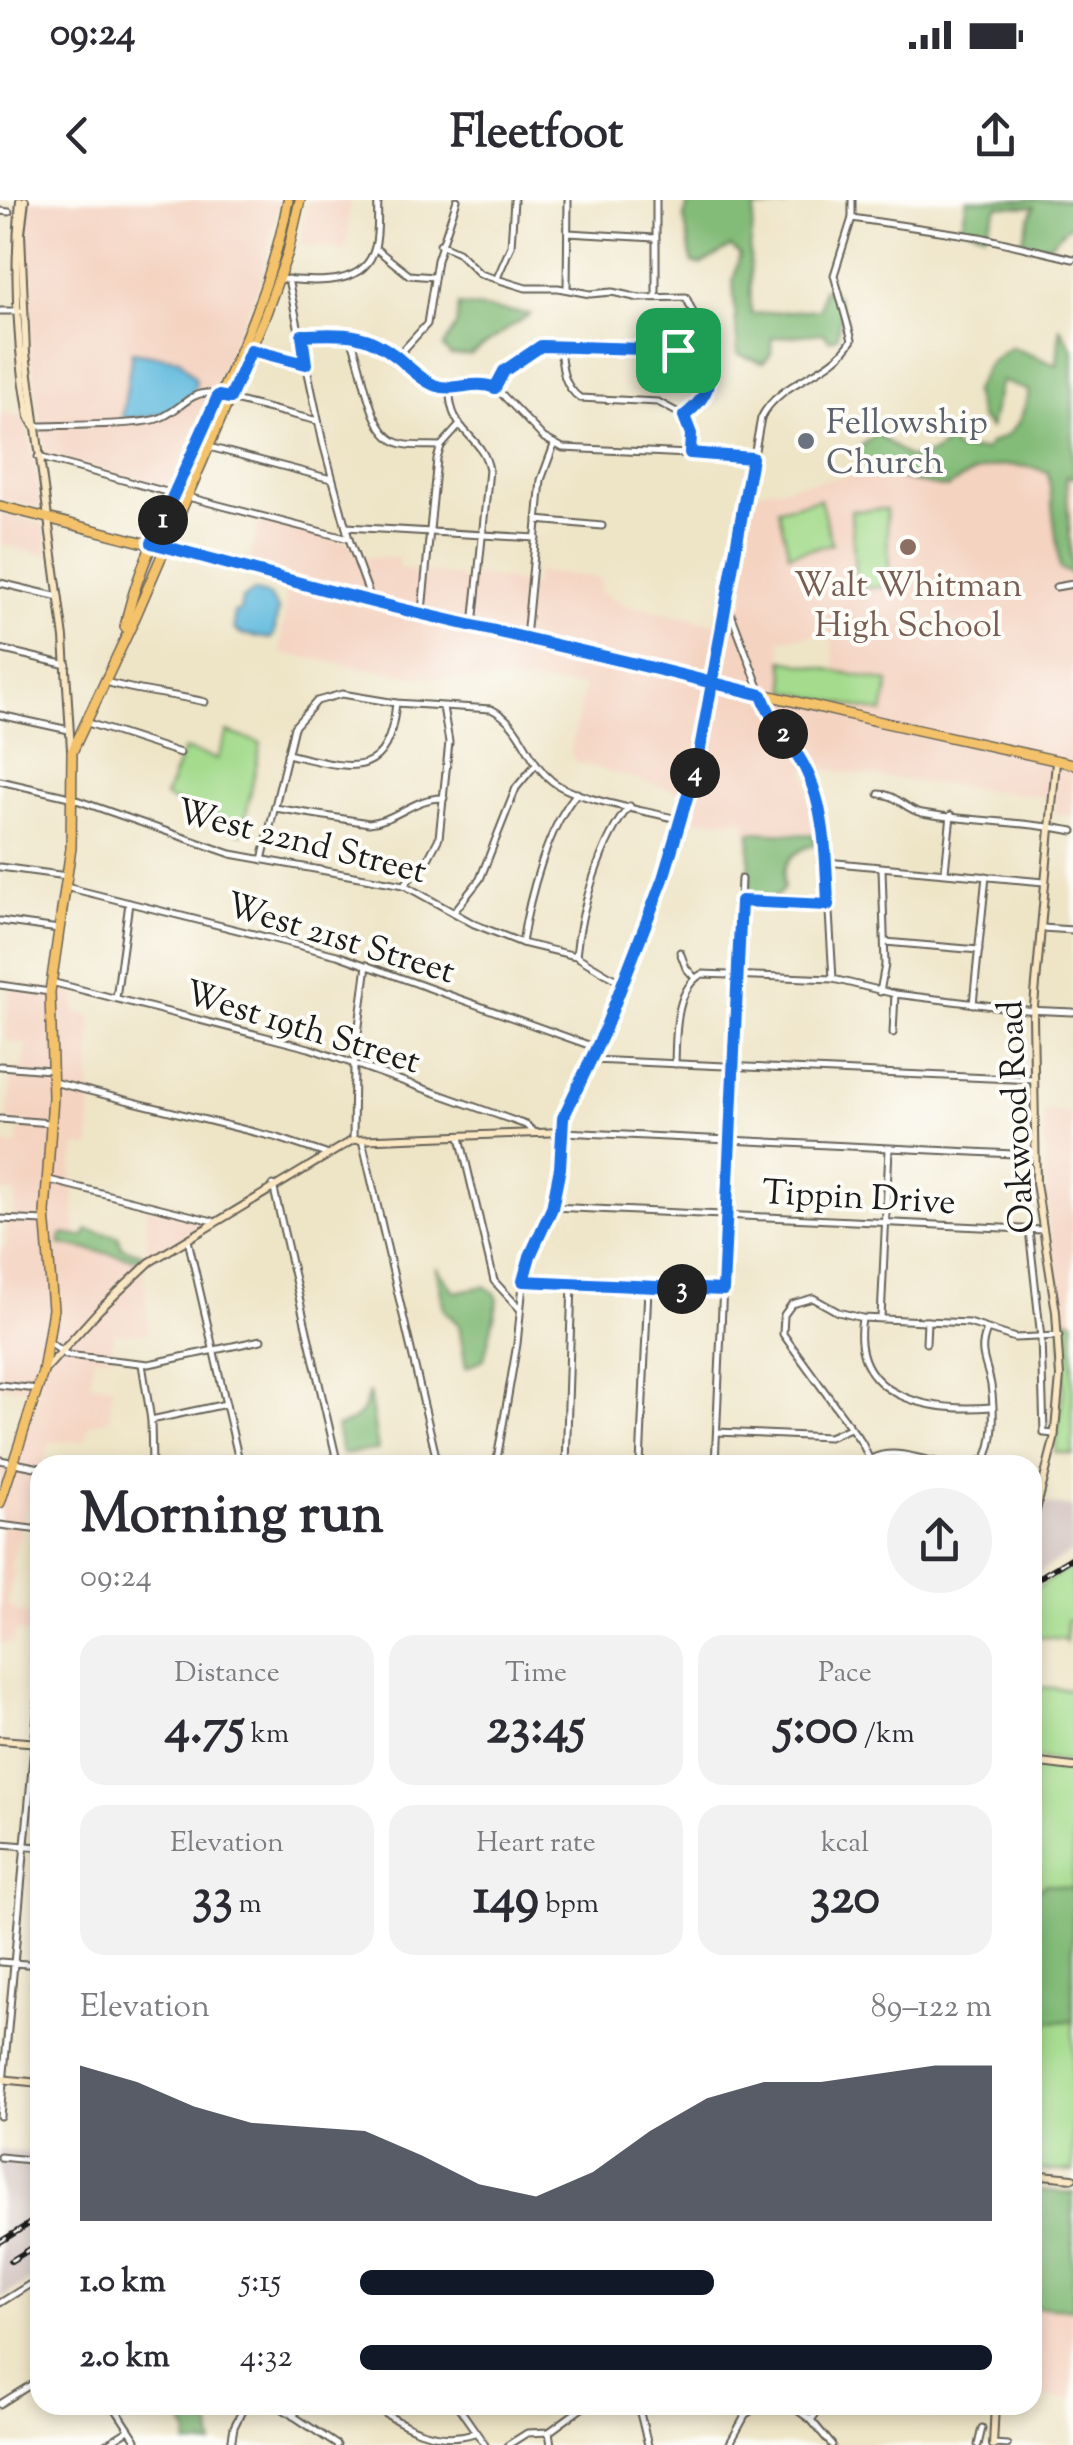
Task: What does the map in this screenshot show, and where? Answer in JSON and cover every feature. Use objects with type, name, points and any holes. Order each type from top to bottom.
[{"type":"main road","points":[[284,279],[273,272],[288,200]]},
{"type":"main road","points":[[0,1504],[44,1372],[49,1342],[53,1300],[46,1180],[53,1082],[51,987],[66,882],[72,752],[124,635],[152,543],[284,279],[300,200]]},
{"type":"main road","points":[[124,635],[209,446],[280,236]]},
{"type":"main road","points":[[268,275],[273,284],[271,303]]},
{"type":"main road","points":[[0,506],[422,614],[1073,764]]},
{"type":"main road","points":[[72,786],[86,722]]},
{"type":"street","points":[[22,200],[18,350],[49,518],[67,665],[72,752]]},
{"type":"street","points":[[372,601],[349,539],[318,421],[302,335],[284,279],[349,276],[364,266],[375,248],[378,200]]},
{"type":"street","points":[[397,357],[428,324],[440,244],[457,200]]},
{"type":"street","points":[[497,278],[511,246],[514,200]]},
{"type":"street","points":[[566,289],[568,200]]},
{"type":"street","points":[[656,200],[656,297]]},
{"type":"street","points":[[498,1455],[517,1344],[523,1281],[552,1208],[563,1118],[592,1060],[658,895],[698,760],[761,418],[772,401],[844,354],[852,340],[834,275],[852,218],[852,200]]},
{"type":"street","points":[[0,211],[9,212]]},
{"type":"street","points":[[852,218],[980,237],[1073,259]]},
{"type":"street","points":[[568,233],[656,238]]},
{"type":"street","points":[[440,244],[458,252],[480,274],[526,288],[566,289],[583,294],[612,292],[639,298],[686,297],[700,325],[708,389],[699,404],[684,416]]},
{"type":"street","points":[[375,248],[409,275],[434,276]]},
{"type":"street","points":[[0,311],[20,311]]},
{"type":"street","points":[[302,335],[350,334],[370,338],[419,376],[450,390],[475,384],[495,388],[554,445],[583,451],[752,458]]},
{"type":"street","points":[[350,334],[380,430],[403,444],[441,446]]},
{"type":"street","points":[[560,345],[564,376],[573,393],[580,398],[658,402],[684,416],[691,434],[690,453]]},
{"type":"street","points":[[495,388],[504,371],[534,349],[560,345],[666,351],[704,348]]},
{"type":"street","points":[[251,350],[306,364]]},
{"type":"street","points":[[450,390],[458,427],[487,459],[473,626]]},
{"type":"street","points":[[34,426],[146,422],[166,416],[198,394],[318,421]]},
{"type":"street","points":[[422,614],[435,470],[441,446],[458,427]]},
{"type":"street","points":[[526,638],[543,470],[554,445]]},
{"type":"street","points":[[209,446],[333,480]]},
{"type":"street","points":[[38,457],[174,494]]},
{"type":"street","points":[[187,497],[349,539]]},
{"type":"street","points":[[537,520],[602,526]]},
{"type":"street","points":[[346,527],[536,538]]},
{"type":"street","points":[[0,583],[59,597]]},
{"type":"street","points":[[1056,586],[1073,584]]},
{"type":"street","points":[[726,604],[762,695],[810,779],[826,862],[833,979]]},
{"type":"street","points":[[0,649],[67,665]]},
{"type":"street","points":[[104,681],[206,702]]},
{"type":"street","points":[[262,860],[300,716],[323,698],[342,694],[396,703],[480,707],[502,714],[552,782],[577,793],[681,820]]},
{"type":"street","points":[[287,754],[346,766],[368,762],[387,745],[396,703]]},
{"type":"street","points":[[404,885],[434,848],[443,818],[450,732],[443,707]]},
{"type":"street","points":[[0,714],[70,730],[86,722],[180,753]]},
{"type":"street","name":"Oakwood Road","points":[[1042,1485],[1060,1391],[1059,1336],[1034,1154],[1033,1010],[1056,762]]},
{"type":"street","points":[[454,912],[480,879],[516,788],[536,764]]},
{"type":"street","name":"West 22nd Street","points":[[0,781],[72,799],[222,851],[404,885],[474,924],[522,943],[576,956],[623,984]]},
{"type":"street","points":[[522,943],[550,844],[562,814],[577,793]]},
{"type":"street","points":[[879,794],[888,794],[914,810],[1073,831]]},
{"type":"street","points":[[276,808],[370,823],[385,821],[423,799],[444,798]]},
{"type":"street","points":[[576,956],[582,922],[613,827],[630,806]]},
{"type":"street","points":[[945,871],[951,815]]},
{"type":"street","points":[[826,862],[1044,882]]},
{"type":"street","name":"West 21st Street","points":[[0,867],[367,965],[597,1048]]},
{"type":"street","points":[[880,992],[885,942],[882,868]]},
{"type":"street","points":[[974,1004],[986,876]]},
{"type":"street","points":[[716,1455],[741,879]]},
{"type":"street","points":[[741,901],[828,905]]},
{"type":"street","points":[[116,998],[130,903]]},
{"type":"street","points":[[0,921],[58,929]]},
{"type":"street","points":[[1039,928],[1073,930]]},
{"type":"street","points":[[885,942],[979,950]]},
{"type":"street","points":[[680,952],[695,978]]},
{"type":"street","points":[[367,965],[354,1064],[358,1140],[436,1455]]},
{"type":"street","points":[[675,1064],[678,1019],[695,978],[702,974],[833,979],[880,992],[1073,1012]]},
{"type":"street","name":"West 19th Street","points":[[0,986],[51,987],[116,998],[309,1048],[526,1124],[534,1133]]},
{"type":"street","points":[[893,1033],[895,994]]},
{"type":"street","points":[[592,1060],[1035,1080]]},
{"type":"street","points":[[0,1066],[53,1070]]},
{"type":"street","points":[[53,1082],[278,1138],[326,1154]]},
{"type":"street","points":[[0,1119],[51,1123]]},
{"type":"street","points":[[44,1372],[100,1309],[150,1262],[273,1185],[358,1140],[563,1132],[1034,1154]]},
{"type":"street","points":[[460,1137],[494,1281],[520,1309]]},
{"type":"street","points":[[881,1318],[890,1149]]},
{"type":"street","points":[[46,1180],[213,1221]]},
{"type":"street","points":[[273,1185],[336,1455]]},
{"type":"street","name":"Tippin Drive","points":[[552,1208],[1043,1230]]},
{"type":"street","points":[[0,1219],[46,1221]]},
{"type":"street","points":[[1029,1230],[1041,1338],[1044,1433],[1054,1434]]},
{"type":"street","points":[[187,1237],[238,1455]]},
{"type":"street","points":[[523,1281],[723,1290]]},
{"type":"street","points":[[566,1455],[572,1282]]},
{"type":"street","points":[[640,1455],[648,1287]]},
{"type":"street","points":[[867,1455],[784,1334],[782,1325],[787,1309],[806,1298],[862,1318],[969,1323],[1005,1337],[1059,1336]]},
{"type":"street","points":[[862,1318],[862,1352],[890,1390],[910,1401],[936,1407],[992,1407]]},
{"type":"street","points":[[926,1343],[927,1321]]},
{"type":"street","points":[[986,1455],[991,1448],[991,1385],[981,1353],[987,1330]]},
{"type":"street","points":[[49,1342],[61,1353],[142,1364],[261,1340]]},
{"type":"street","points":[[142,1364],[152,1455]]},
{"type":"street","points":[[0,1385],[38,1389]]},
{"type":"street","points":[[151,1420],[226,1404]]},
{"type":"street","points":[[717,1432],[828,1437],[850,1428]]},
{"type":"street","points":[[0,1460],[30,1466]]},
{"type":"street","points":[[0,1525],[30,1529]]},
{"type":"street","points":[[0,1740],[30,1742]]},
{"type":"street","points":[[1042,1763],[1073,1766]]},
{"type":"street","points":[[0,2116],[30,1803]]},
{"type":"street","points":[[0,1844],[30,1847]]},
{"type":"street","points":[[0,1962],[30,1964]]},
{"type":"street","points":[[2,2079],[30,2082]]},
{"type":"street","points":[[0,2157],[30,2160]]},
{"type":"street","points":[[1042,2175],[1073,2178]]},
{"type":"street","points":[[0,2303],[30,2284]]},
{"type":"street","points":[[0,2404],[30,2385]]},
{"type":"street","points":[[120,2415],[136,2440],[134,2445]]},
{"type":"street","points":[[230,2445],[240,2415]]},
{"type":"street","points":[[388,2415],[431,2442],[456,2443],[474,2433]]},
{"type":"street","points":[[463,2415],[485,2445]]},
{"type":"street","points":[[508,2445],[528,2433],[549,2432],[572,2415]]},
{"type":"street","points":[[640,2415],[648,2445]]},
{"type":"street","points":[[728,2445],[746,2415]]},
{"type":"street","points":[[804,2415],[832,2445]]},
{"type":"street","points":[[811,2420],[815,2415]]},
{"type":"street","points":[[994,2415],[993,2444],[1007,2445]]},
{"type":"street","points":[[293,2416],[336,2445]]},
{"type":"street","points":[[978,2445],[982,2428]]},
{"type":"street","points":[[105,2445],[130,2430]]},
{"type":"street","points":[[549,2432],[551,2445]]},
{"type":"shaded area","points":[[30,200],[280,200],[261,281],[169,488],[45,454],[26,296]]},
{"type":"shaded area","points":[[308,200],[350,200],[346,249],[300,246]]},
{"type":"shaded area","points":[[0,413],[26,418],[42,503],[39,508],[0,499]]},
{"type":"shaded area","points":[[1073,440],[1073,816],[1055,814],[1057,798],[810,768],[803,770],[818,832],[745,831],[745,820],[684,820],[692,795],[576,762],[570,753],[585,686],[419,677],[280,653],[289,574],[248,564],[260,520],[352,544],[358,557],[399,558],[399,569],[474,582],[475,575],[534,587],[536,572],[601,578],[601,593],[626,605],[716,624],[735,609],[752,492]],"holes":[[[831,633],[836,672],[888,684],[787,691],[780,639]]]},
{"type":"shaded area","points":[[0,512],[44,525],[50,556],[0,544]]},
{"type":"shaded area","points":[[10,984],[75,991],[75,1011],[91,1016],[90,1147],[76,1146],[72,1169],[76,1236],[62,1234],[140,1260],[142,1254],[147,1254],[147,1206],[210,1222],[144,1265],[148,1333],[114,1333],[110,1358],[94,1357],[90,1383],[113,1386],[109,1419],[89,1425],[85,1441],[50,1442],[47,1455],[30,1455],[30,1500],[10,1569],[15,1571],[7,1604],[16,1612],[30,1614],[30,1633],[15,1631],[13,1643],[0,1643],[0,1461],[13,1465],[39,1390],[0,1386],[0,1247],[6,1247],[7,1221],[13,1221],[16,1193],[0,1191],[0,1144],[18,1145],[19,1122],[7,1121],[13,1068],[23,1068],[26,1044],[6,1040]]},
{"type":"shaded area","points":[[1043,1111],[1073,1113],[1073,1320],[1062,1318],[1049,1229]]},
{"type":"shaded area","points":[[1046,1504],[1073,1507],[1073,1551],[1042,1570],[1042,1508]]},
{"type":"shaded area","points":[[0,2150],[30,2153],[30,2280],[0,2299]]},
{"type":"shaded area","points":[[1042,2306],[1073,2308],[1073,2399],[1042,2397]]},
{"type":"green space","points":[[689,200],[755,200],[787,206],[755,209],[750,250],[751,314],[820,309],[823,289],[836,295],[841,310],[837,337],[830,340],[823,333],[772,338],[771,354],[763,363],[738,354],[733,281],[740,254],[731,247],[700,265],[692,263],[684,217]]},
{"type":"green space","points":[[967,200],[1073,200],[1073,222],[1049,245],[1022,241],[1034,207],[998,206],[985,234],[962,226]]},
{"type":"green space","points":[[459,305],[530,314],[470,355],[450,355],[443,347],[456,326]]},
{"type":"green space","points":[[1060,328],[1073,349],[1073,478],[1066,476],[1072,574],[1060,569],[1048,472],[995,466],[947,488],[859,465],[856,451],[876,433],[909,458],[933,453],[949,441],[956,450],[985,450],[1015,427],[1029,391],[1001,381],[990,428],[980,418],[973,392],[988,364],[1011,347],[1057,365]]},
{"type":"green space","points":[[820,499],[832,544],[789,554],[778,509]]},
{"type":"green space","points":[[886,509],[890,586],[856,588],[851,511]]},
{"type":"green space","points":[[783,660],[889,682],[883,713],[787,691]]},
{"type":"green space","points":[[227,732],[261,743],[242,834],[165,797],[184,749],[217,759]]},
{"type":"green space","points":[[750,832],[814,835],[815,844],[789,859],[784,888],[777,896],[749,895]]},
{"type":"green space","points":[[88,1230],[118,1236],[122,1248],[142,1254],[141,1260],[60,1244],[62,1234],[83,1237]]},
{"type":"green space","points":[[436,1267],[455,1292],[484,1286],[498,1300],[484,1359],[466,1368],[459,1325],[444,1310]]},
{"type":"green space","points":[[1062,1318],[1073,1320],[1073,1455],[1055,1452],[1064,1387]]},
{"type":"green space","points":[[369,1392],[378,1450],[342,1454],[336,1427],[358,1416]]},
{"type":"green space","points":[[1073,1565],[1073,1625],[1072,1620],[1067,1620],[1066,1642],[1042,1637],[1042,1584]]},
{"type":"green space","points":[[1042,1687],[1073,1689],[1073,1763],[1042,1759]]},
{"type":"green space","points":[[1042,1766],[1073,1770],[1073,2172],[1042,2170]]},
{"type":"green space","points":[[1042,1886],[1073,1888],[1073,2021],[1042,2022]]},
{"type":"green space","points":[[1042,2191],[1073,2193],[1073,2309],[1042,2307]]},
{"type":"green space","points":[[179,2415],[209,2415],[213,2445],[186,2445],[188,2434]]},
{"type":"water","points":[[132,352],[179,359],[196,380],[188,400],[168,412],[122,419]]},
{"type":"water","points":[[254,591],[270,596],[278,609],[270,639],[234,629],[234,612],[240,611],[242,599]]},
{"type":"railway","points":[[1042,1576],[1073,1557]]},
{"type":"railway","points":[[0,2242],[30,2223]]},
{"type":"railway","points":[[11,2261],[30,2249]]},
{"type":"place","name":"Fellowship Church","points":[[806,441]]},
{"type":"place","name":"Walt Whitman High School","points":[[908,547]]},
{"type":"route","points":[[678,350],[550,344],[534,349],[504,371],[495,388],[475,384],[450,390],[432,384],[384,347],[362,336],[302,335],[306,364],[251,350],[230,398],[218,396],[152,543],[396,608],[604,656],[712,683],[762,695],[806,770],[821,823],[828,905],[741,901],[723,1290],[523,1281],[552,1208],[564,1138],[563,1118],[595,1053],[652,911],[690,792],[703,734],[712,683],[712,682],[752,458],[690,453],[691,434],[684,416],[699,404],[710,380],[704,348],[678,350]]}]
